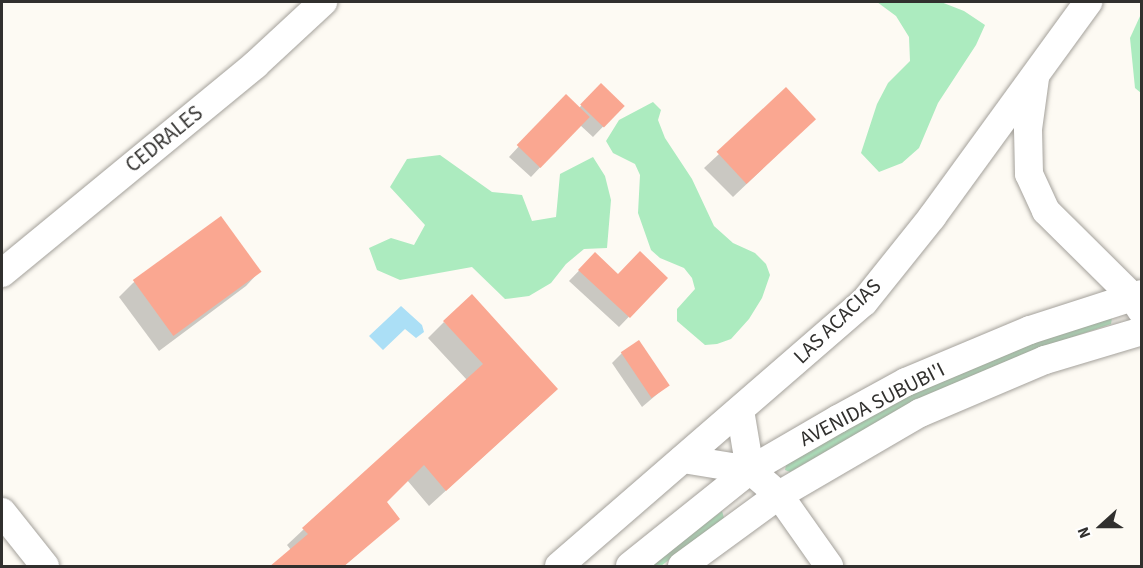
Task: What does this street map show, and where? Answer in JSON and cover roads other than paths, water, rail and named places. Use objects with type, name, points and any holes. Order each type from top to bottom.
[{"type":"street","name":"CEDRALES","points":[[2,273],[255,64],[323,2]]},
{"type":"street","name":"LAS ACACIAS","points":[[559,567],[864,302],[932,217],[1088,2]]},
{"type":"street","points":[[1035,76],[1028,129],[1029,174],[1046,211],[1138,300]]},
{"type":"street","name":"AVENIDA SUBUBI'I","points":[[630,567],[750,470],[906,382],[1030,330],[1138,300]]},
{"type":"street","name":"AVENIDA SUBUBI'I","points":[[682,567],[779,495],[920,413],[1045,360],[1142,331]]},
{"type":"street","points":[[740,410],[750,470]]},
{"type":"street","points":[[683,459],[750,470],[779,495],[829,567]]},
{"type":"street","points":[[2,512],[45,567]]},
{"type":"water","points":[[401,306],[422,325],[424,332],[416,338],[405,329],[383,350],[369,336]]}]
